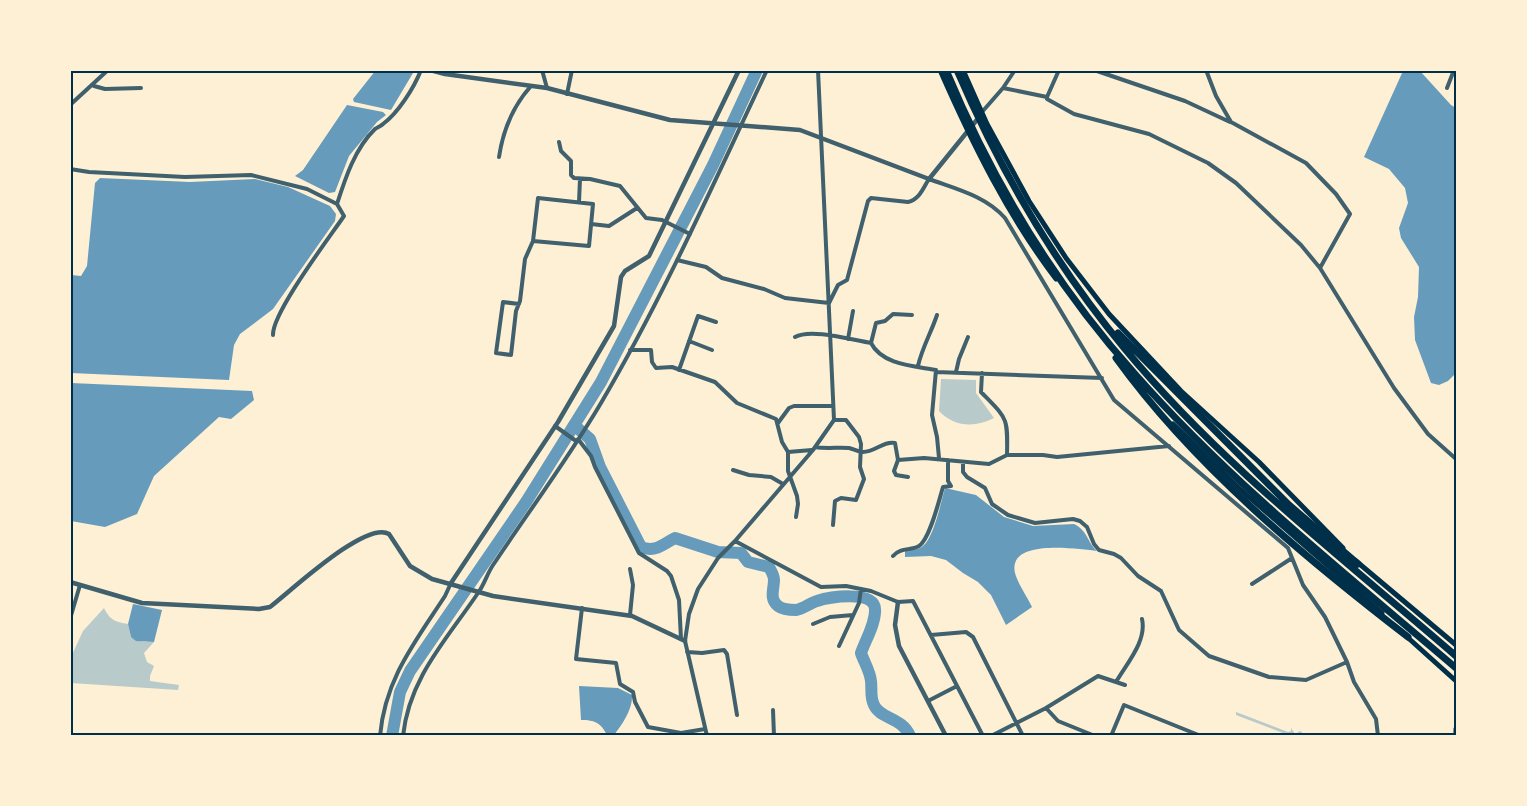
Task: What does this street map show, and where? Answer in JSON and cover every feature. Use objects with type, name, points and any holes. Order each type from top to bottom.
[{"type":"highway","points":[[946,70],[1000,182],[1052,267],[1125,370],[1158,412],[1197,456],[1253,507],[1335,580],[1408,637]]},
{"type":"highway","points":[[957,70],[990,141],[1026,209],[1076,285],[1124,348],[1171,401],[1209,439],[1316,536],[1456,656]]},
{"type":"highway","points":[[1052,267],[1105,339],[1204,447],[1311,544],[1456,668]]},
{"type":"highway","points":[[1076,285],[1133,349],[1288,505],[1358,564]]},
{"type":"main road","points":[[940,70],[967,130],[1001,194],[1047,267],[1170,420],[1241,490],[1357,590],[1456,681]]},
{"type":"main road","points":[[963,70],[982,113],[1029,201],[1066,258],[1108,314],[1158,368],[1285,487],[1358,564],[1456,645]]},
{"type":"main road","points":[[1456,729],[1456,735]]},
{"type":"street","points":[[70,105],[108,70]]},
{"type":"street","points":[[337,204],[345,177],[355,157],[375,130],[385,124],[410,92],[421,70]]},
{"type":"street","points":[[430,70],[547,88],[653,117],[721,125],[800,130],[981,199],[996,207],[1005,218],[1114,400],[1288,548],[1303,585],[1326,617],[1354,682],[1376,719],[1378,735]]},
{"type":"street","points":[[467,77],[468,70]]},
{"type":"street","points":[[542,70],[547,88]]},
{"type":"street","points":[[567,94],[572,70]]},
{"type":"street","points":[[380,735],[384,709],[396,672],[555,426],[614,326],[621,277],[625,271],[649,256],[739,70]]},
{"type":"street","points":[[403,735],[408,709],[417,684],[447,634],[478,591],[490,568],[600,405],[690,234],[767,70]]},
{"type":"street","points":[[683,640],[698,589],[718,558],[814,448],[834,420],[818,70]]},
{"type":"street","points":[[829,303],[838,285],[847,280],[868,201],[871,198],[914,201],[918,198],[929,179],[1015,70]]},
{"type":"street","points":[[1047,97],[1059,70]]},
{"type":"street","points":[[1094,70],[1185,101],[1231,122],[1306,163],[1336,194],[1350,214],[1320,268]]},
{"type":"street","points":[[1206,70],[1216,96],[1231,122]]},
{"type":"street","points":[[1447,88],[1454,70]]},
{"type":"street","points":[[499,157],[502,136],[506,127],[515,108],[532,85]]},
{"type":"street","points":[[93,86],[105,89],[141,88]]},
{"type":"street","points":[[1003,88],[1047,97],[1074,114],[1149,134],[1208,163],[1244,190],[1301,245],[1320,268],[1404,402],[1428,434],[1456,459]]},
{"type":"street","points":[[559,142],[561,151],[571,161],[571,175],[574,178],[620,186],[646,218],[666,222],[690,234]]},
{"type":"street","points":[[70,169],[185,177],[251,175],[307,189],[337,204],[344,216],[280,311],[273,335]]},
{"type":"street","points":[[579,202],[580,179]]},
{"type":"street","points":[[519,304],[503,302],[496,353],[511,355],[519,304],[525,259],[533,241],[538,198],[593,204],[589,246],[533,241]]},
{"type":"street","points":[[591,224],[609,226],[637,208]]},
{"type":"street","points":[[677,260],[706,267],[722,278],[764,289],[785,298],[829,303]]},
{"type":"street","points":[[848,339],[853,311]]},
{"type":"street","points":[[912,315],[893,314],[885,321],[876,323],[871,343],[874,350],[884,358],[936,370],[936,372],[1102,378]]},
{"type":"street","points":[[918,366],[922,350],[930,337],[937,315]]},
{"type":"street","points":[[679,370],[698,316],[716,322]]},
{"type":"street","points":[[795,337],[806,334],[871,343]]},
{"type":"street","points":[[956,372],[968,337]]},
{"type":"street","points":[[689,341],[712,350]]},
{"type":"street","points":[[630,350],[651,350],[652,362],[656,368],[672,368],[715,382],[737,403],[773,417],[778,423],[779,433],[788,452],[790,476],[798,504],[796,517]]},
{"type":"street","points":[[936,372],[932,415],[939,458]]},
{"type":"street","points":[[982,373],[981,392],[1005,417],[1008,430],[1007,455]]},
{"type":"street","points":[[778,423],[789,408],[794,406],[833,406]]},
{"type":"street","points":[[833,525],[835,501],[841,498],[856,500],[864,479],[860,467],[859,437],[846,420],[834,420]]},
{"type":"street","points":[[555,426],[577,440],[591,456],[639,553],[667,570],[671,576],[679,600],[683,640],[707,735]]},
{"type":"street","points":[[788,452],[814,448],[829,450],[848,448],[866,452],[884,443],[892,442],[895,443],[898,460],[894,471],[896,475],[908,477]]},
{"type":"street","points":[[898,460],[939,458],[989,464],[1007,455],[1057,457],[1169,446]]},
{"type":"street","points":[[893,556],[898,551],[923,543],[930,529],[943,487],[951,486],[948,481],[948,460]]},
{"type":"street","points":[[963,462],[963,472],[985,488],[992,504],[1000,512],[1035,523],[1073,519],[1088,527],[1094,544],[1099,550],[1121,558],[1138,576],[1161,591],[1179,630],[1209,656],[1269,677],[1306,680],[1347,662]]},
{"type":"street","points":[[734,470],[749,475],[771,477],[783,484]]},
{"type":"street","points":[[70,582],[142,603],[259,609],[270,607],[349,545],[375,532],[385,531],[390,534],[410,566],[432,579],[519,600],[630,615],[683,640]]},
{"type":"street","points":[[735,541],[821,587],[846,586],[871,591],[898,603],[913,602],[983,735]]},
{"type":"street","points":[[1252,584],[1292,558]]},
{"type":"street","points":[[630,569],[633,585],[630,615]]},
{"type":"street","points":[[70,619],[80,585]]},
{"type":"street","points":[[839,646],[859,603],[861,589]]},
{"type":"street","points":[[898,603],[896,625],[899,646],[946,735]]},
{"type":"street","points":[[582,608],[576,658],[616,663],[620,684],[633,693],[648,728],[681,733],[705,729]]},
{"type":"street","points":[[813,624],[830,617],[854,615]]},
{"type":"street","points":[[1116,682],[1140,644],[1144,627],[1142,619]]},
{"type":"street","points":[[931,635],[966,632],[973,637],[1023,735]]},
{"type":"street","points":[[687,652],[702,653],[724,650],[727,654],[737,714]]},
{"type":"street","points":[[991,735],[1046,708],[1098,676],[1125,685]]},
{"type":"street","points":[[928,701],[957,686]]},
{"type":"street","points":[[1111,735],[1124,705],[1201,735]]},
{"type":"street","points":[[1046,708],[1058,722],[1095,735]]},
{"type":"street","points":[[772,710],[774,735]]},
{"type":"shaded area","points":[[941,379],[976,380],[976,393],[994,418],[980,423],[965,424],[945,416],[939,411]]},
{"type":"shaded area","points":[[104,608],[113,620],[128,624],[131,637],[144,642],[154,642],[144,653],[147,662],[154,666],[150,681],[179,685],[178,690],[71,683],[71,657],[83,631]]},
{"type":"shaded area","points":[[1236,712],[1288,732],[1291,728],[1295,734],[1302,732],[1301,735],[1288,735],[1236,715]]},
{"type":"water","points":[[376,70],[412,71],[413,73],[391,110],[354,102],[353,99]]},
{"type":"water","points":[[1403,71],[1420,71],[1456,108],[1456,373],[1448,381],[1439,385],[1431,383],[1415,340],[1414,317],[1418,297],[1419,267],[1401,238],[1399,228],[1408,203],[1405,188],[1389,169],[1364,157]]},
{"type":"water","points":[[347,105],[383,112],[386,115],[377,122],[349,156],[335,192],[329,193],[295,176],[303,170]]},
{"type":"water","points":[[100,178],[190,182],[255,179],[288,187],[330,206],[336,214],[335,221],[273,309],[240,334],[234,345],[229,380],[71,373],[71,275],[81,276],[87,266],[95,183]]},
{"type":"water","points":[[71,383],[252,391],[254,400],[231,419],[219,417],[154,476],[137,514],[105,527],[71,521]]},
{"type":"water","points":[[945,488],[976,495],[1004,517],[1033,526],[1074,524],[1085,533],[1097,551],[1046,548],[1032,550],[1022,555],[1015,562],[1015,573],[1032,607],[1006,625],[991,595],[978,582],[946,560],[931,556],[905,557],[905,550],[915,550],[923,546],[931,535]]},
{"type":"water","points":[[133,604],[162,610],[154,642],[136,641],[131,637],[128,624]]},
{"type":"water","points":[[579,686],[618,688],[632,695],[629,711],[614,735],[607,735],[597,723],[581,720]]},
{"type":"waterway","points":[[392,736],[400,692],[410,671],[526,502],[601,382],[713,165],[757,70]]},
{"type":"waterway","points":[[574,425],[590,439],[600,467],[641,547],[655,548],[675,538],[718,552],[741,553],[748,562],[769,567],[774,578],[775,603],[784,609],[796,610],[817,601],[850,596],[867,599],[873,603],[874,620],[861,653],[870,677],[873,702],[877,710],[902,725],[910,736]]}]
